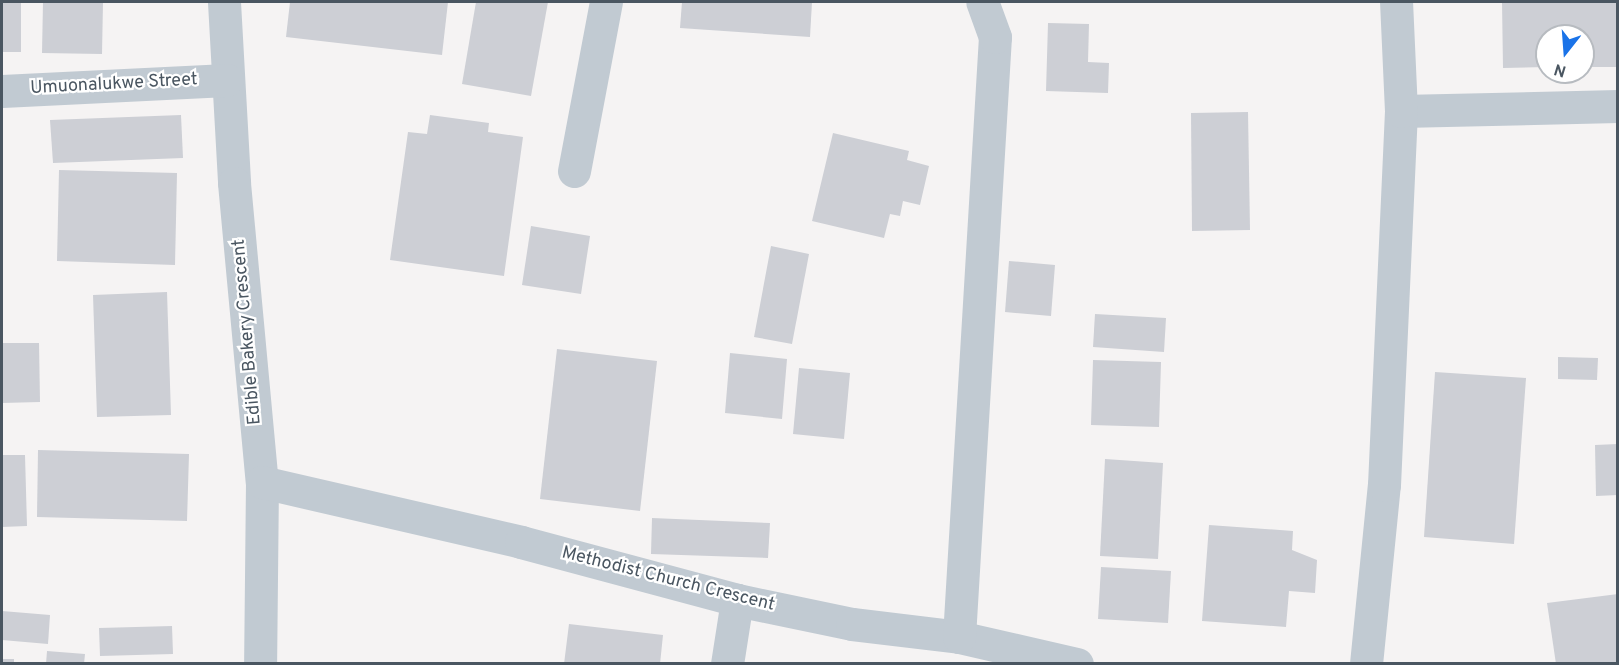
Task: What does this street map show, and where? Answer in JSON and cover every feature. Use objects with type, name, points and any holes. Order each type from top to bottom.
[{"type":"street","name":"Edible Bakery Crescent","points":[[224,2],[227,80],[262,482],[260,663]]},
{"type":"street","points":[[574,171],[606,2]]},
{"type":"street","points":[[959,637],[995,37],[982,2]]},
{"type":"street","points":[[1366,663],[1384,485],[1401,111],[1396,2]]},
{"type":"street","name":"Umuonalukwe Street","points":[[2,91],[227,80]]},
{"type":"street","points":[[1401,111],[1617,106]]},
{"type":"street","name":"Methodist Church Crescent","points":[[262,482],[521,542],[736,600],[852,624],[959,637],[1077,663]]},
{"type":"street","points":[[727,663],[736,600]]},
{"type":"building","points":[[2,2],[21,2],[21,52],[2,52]]},
{"type":"building","points":[[43,2],[103,2],[102,54],[42,53]]},
{"type":"building","points":[[290,2],[448,2],[442,55],[286,37]]},
{"type":"building","points":[[476,2],[548,2],[531,96],[462,84]]},
{"type":"building","points":[[682,2],[812,2],[810,37],[680,28]]},
{"type":"building","points":[[1502,2],[1616,2],[1616,67],[1595,67],[1595,24],[1535,24],[1535,67],[1503,68]]},
{"type":"building","points":[[1048,23],[1089,24],[1088,62],[1109,63],[1108,93],[1046,91]]},
{"type":"building","points":[[1248,112],[1250,230],[1192,231],[1191,113]]},
{"type":"building","points":[[181,115],[183,158],[53,163],[50,120]]},
{"type":"building","points":[[430,115],[489,123],[488,132],[523,137],[504,276],[390,260],[408,132],[427,134]]},
{"type":"building","points":[[833,133],[909,151],[907,160],[929,166],[920,205],[903,201],[900,216],[890,214],[884,238],[812,221]]},
{"type":"building","points":[[59,170],[177,173],[175,265],[57,261]]},
{"type":"building","points":[[531,226],[590,236],[581,294],[522,285]]},
{"type":"building","points":[[771,246],[809,254],[792,344],[754,337]]},
{"type":"building","points":[[1009,261],[1055,265],[1051,316],[1005,312]]},
{"type":"building","points":[[167,292],[171,415],[97,417],[93,295]]},
{"type":"building","points":[[1095,314],[1166,318],[1164,352],[1093,347]]},
{"type":"building","points":[[2,343],[39,343],[40,402],[2,403]]},
{"type":"building","points":[[557,349],[657,361],[640,511],[540,499]]},
{"type":"building","points":[[730,353],[787,359],[782,419],[725,413]]},
{"type":"building","points":[[1558,357],[1598,358],[1597,380],[1558,379]]},
{"type":"building","points":[[1093,360],[1161,362],[1159,427],[1091,425]]},
{"type":"building","points":[[799,368],[850,373],[844,439],[793,434]]},
{"type":"building","points":[[1435,372],[1526,378],[1514,544],[1424,537]]},
{"type":"building","points":[[1618,444],[1618,495],[1596,496],[1595,445]]},
{"type":"building","points":[[38,450],[189,454],[187,521],[37,517]]},
{"type":"building","points":[[2,455],[25,455],[27,526],[2,527]]},
{"type":"building","points":[[1105,459],[1163,463],[1158,559],[1100,556]]},
{"type":"building","points":[[652,518],[770,523],[768,558],[651,554]]},
{"type":"building","points":[[1209,525],[1293,531],[1292,550],[1317,560],[1315,593],[1289,591],[1286,627],[1202,621]]},
{"type":"building","points":[[1101,567],[1171,571],[1168,623],[1098,619]]},
{"type":"building","points":[[1618,594],[1618,664],[1556,664],[1547,603]]},
{"type":"building","points":[[2,611],[50,615],[48,644],[2,640]]},
{"type":"building","points":[[569,624],[663,635],[660,664],[564,664]]},
{"type":"building","points":[[172,626],[173,654],[100,656],[99,628]]},
{"type":"building","points":[[47,651],[85,654],[84,664],[46,664]]},
{"type":"building","points":[[2,659],[14,659],[14,664],[2,664]]}]
